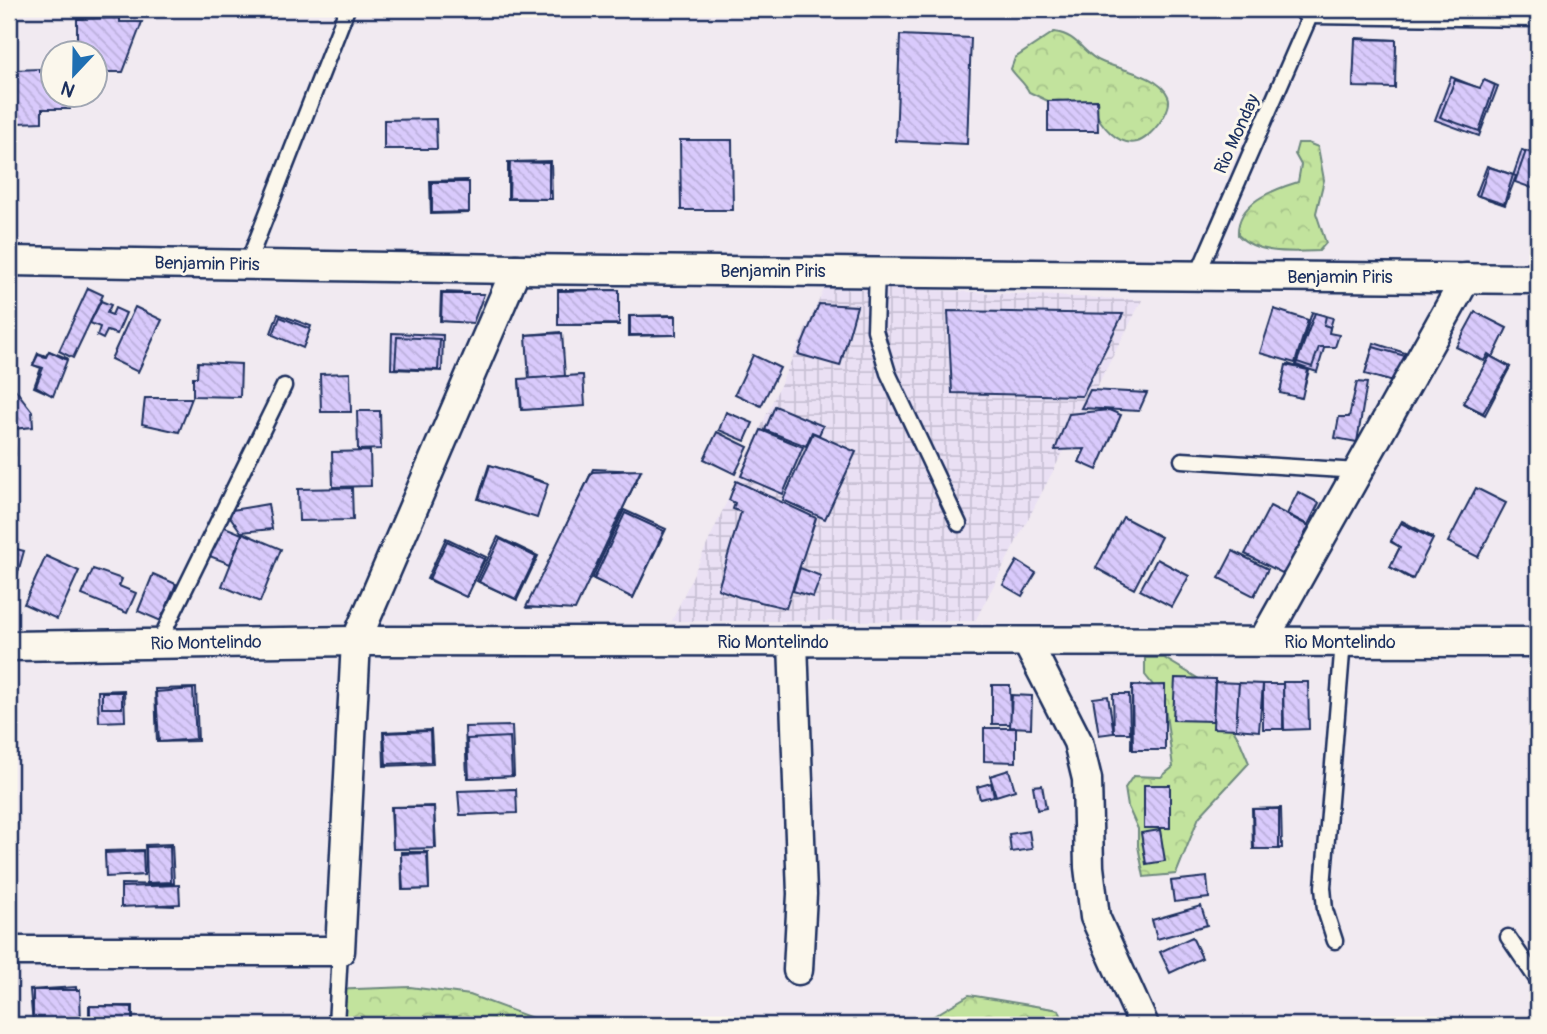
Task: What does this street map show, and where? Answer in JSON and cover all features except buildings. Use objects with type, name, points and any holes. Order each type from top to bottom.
[{"type":"street","points":[[1312,9],[1538,12]]},
{"type":"street","name":"Benjamin Piris","points":[[9,261],[1538,279]]},
{"type":"street","points":[[9,951],[340,950],[356,641],[516,269]]},
{"type":"street","points":[[1263,641],[1466,278]]},
{"type":"street","name":"Rio Montelindo","points":[[9,646],[356,641],[1538,642]]},
{"type":"street","points":[[793,642],[802,894],[798,970]]},
{"type":"street","points":[[1027,642],[1078,742],[1087,779],[1089,867],[1095,917],[1144,1025]]},
{"type":"lane","points":[[247,265],[347,9]]},
{"type":"lane","name":"Rio Monday","points":[[1197,276],[1312,9]]},
{"type":"lane","points":[[877,271],[875,330],[888,373],[959,524]]},
{"type":"lane","points":[[158,644],[284,386]]},
{"type":"lane","points":[[1182,460],[1359,471]]},
{"type":"lane","points":[[1335,941],[1325,910],[1323,887],[1343,642]]},
{"type":"lane","points":[[1508,937],[1538,981]]},
{"type":"lane","points":[[336,1025],[340,950]]},
{"type":"shaded area","points":[[826,285],[1142,300],[975,621],[672,621]]},
{"type":"green space","points":[[1054,32],[1069,37],[1095,59],[1157,83],[1168,96],[1169,102],[1160,123],[1142,140],[1130,143],[1111,133],[1094,109],[1050,102],[1029,92],[1011,69],[1015,58]]},
{"type":"green space","points":[[1298,143],[1318,147],[1324,180],[1316,213],[1326,243],[1319,251],[1298,252],[1255,246],[1238,235],[1243,214],[1249,206],[1267,194],[1298,182],[1301,165],[1295,154]]},
{"type":"green space","points":[[1145,658],[1164,658],[1204,682],[1238,737],[1249,763],[1199,817],[1176,874],[1144,877],[1138,846],[1138,829],[1128,807],[1125,788],[1133,776],[1161,777],[1173,767],[1164,699],[1145,675]]},
{"type":"green space","points":[[410,987],[470,995],[551,1025],[329,1025],[329,990]]},
{"type":"green space","points":[[969,995],[1059,1010],[1065,1025],[919,1025]]}]
